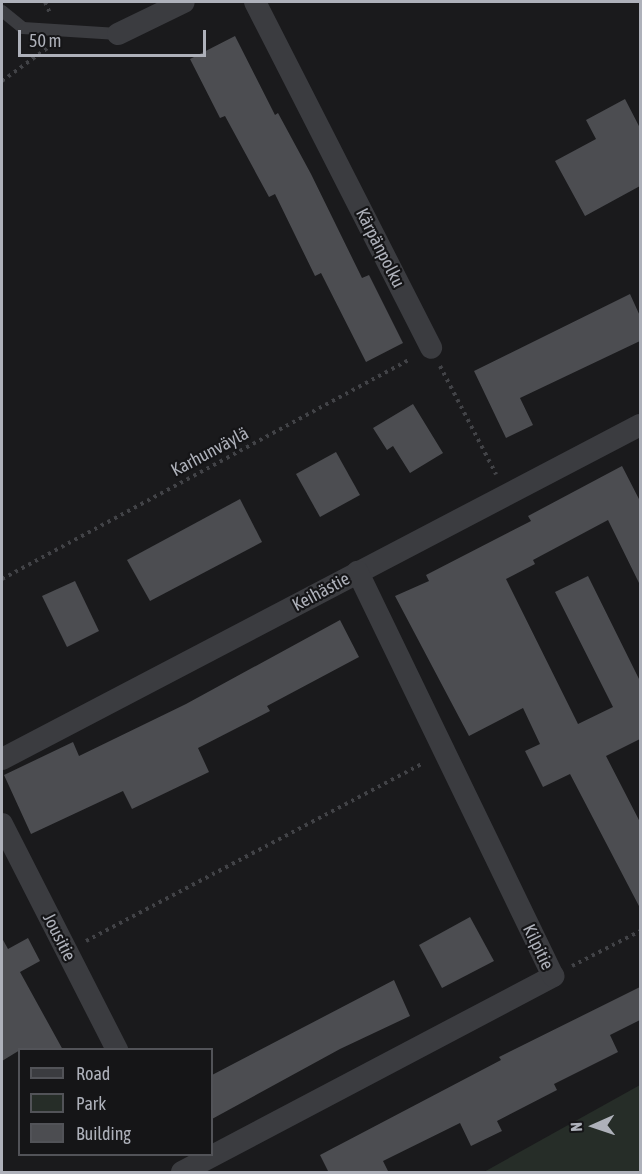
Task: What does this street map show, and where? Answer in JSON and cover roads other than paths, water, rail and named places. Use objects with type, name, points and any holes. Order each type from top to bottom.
[{"type":"street","points":[[118,34],[184,2]]},
{"type":"street","name":"Kärpänpolku","points":[[255,2],[431,348]]},
{"type":"street","name":"Keihästie","points":[[2,759],[640,425]]},
{"type":"street","name":"Kilpitie","points":[[181,1173],[553,976],[443,753],[358,572]]},
{"type":"street","name":"Jousitie","points":[[2,824],[116,1048]]},
{"type":"street","points":[[172,1156],[181,1173]]},
{"type":"lane","points":[[2,11],[23,28],[118,34]]}]
